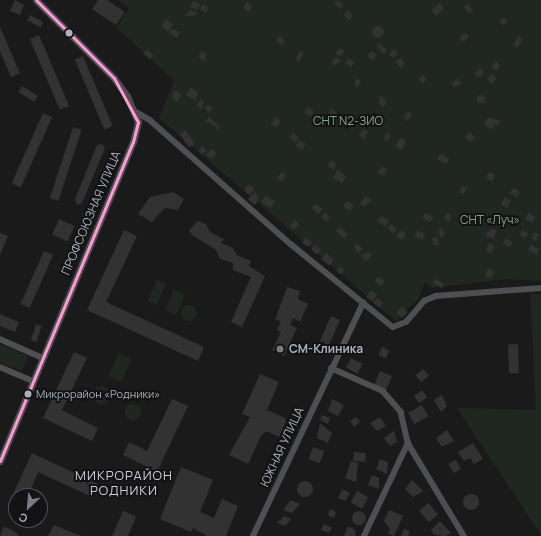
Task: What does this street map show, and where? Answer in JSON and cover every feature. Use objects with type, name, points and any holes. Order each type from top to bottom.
[{"type":"main road","points":[[36,0],[114,78],[136,112]]},
{"type":"main road","name":"ПРОФСОЮЗНАЯ УЛИЦА","points":[[0,461],[135,137],[136,112]]},
{"type":"street","points":[[136,112],[150,120],[363,304],[393,327],[406,322],[424,301],[436,296],[541,288]]},
{"type":"street","name":"ЮЖНАЯ УЛИЦА","points":[[253,536],[331,368],[363,304]]},
{"type":"street","points":[[0,340],[43,358]]},
{"type":"street","points":[[0,367],[33,381]]},
{"type":"street","points":[[331,368],[383,391],[401,412],[408,443],[464,536]]},
{"type":"street","points":[[364,536],[408,443]]},
{"type":"street","points":[[457,536],[460,530]]},
{"type":"green space","name":"СНТ N2-ЗИО","points":[[118,0],[541,0],[541,281],[506,279],[432,288],[425,283],[418,299],[396,321],[159,118],[174,81],[117,28],[129,8]]},
{"type":"green space","points":[[157,280],[166,284],[157,305],[148,301]]},
{"type":"green space","points":[[174,290],[185,295],[176,315],[165,310]]},
{"type":"green space","points":[[530,293],[541,295],[541,535],[457,408],[536,410]]},
{"type":"green space","points":[[189,305],[195,307],[197,313],[195,319],[189,321],[183,319],[181,313],[183,307]]},
{"type":"green space","points":[[0,344],[28,356],[22,371],[0,362]]},
{"type":"green space","points":[[119,353],[132,359],[121,382],[108,376]]},
{"type":"green space","points":[[102,386],[108,389],[111,395],[108,401],[102,404],[96,401],[93,395],[96,389]]},
{"type":"green space","points":[[133,404],[139,406],[141,412],[139,418],[133,420],[127,418],[125,412],[127,406]]},
{"type":"building","points":[[15,0],[24,5],[20,15],[10,11]]},
{"type":"building","points":[[98,0],[107,0],[125,12],[116,25],[92,9]]},
{"type":"building","points":[[338,0],[344,6],[340,9],[334,3]]},
{"type":"building","points":[[193,1],[200,4],[198,11],[190,7]]},
{"type":"building","points":[[247,2],[252,6],[249,12],[243,8]]},
{"type":"building","points":[[440,3],[444,8],[436,16],[431,10]]},
{"type":"building","points":[[202,4],[209,8],[206,13],[200,10]]},
{"type":"building","points":[[467,4],[473,10],[469,14],[464,7]]},
{"type":"building","points":[[191,10],[197,13],[195,16],[184,16]]},
{"type":"building","points":[[348,10],[353,16],[349,20],[344,15]]},
{"type":"building","points":[[30,15],[43,22],[40,27],[27,20]]},
{"type":"building","points":[[503,17],[508,21],[504,25],[499,22]]},
{"type":"building","points":[[166,19],[173,24],[168,32],[161,26]]},
{"type":"building","points":[[378,26],[382,28],[384,32],[382,36],[378,38],[374,36],[372,32],[374,28]]},
{"type":"building","points":[[0,27],[20,73],[11,77],[0,51]]},
{"type":"building","points":[[172,29],[180,32],[177,38],[169,33]]},
{"type":"building","points":[[465,32],[469,36],[464,42],[459,38]]},
{"type":"building","points":[[39,35],[69,106],[60,110],[30,39]]},
{"type":"building","points":[[280,36],[285,41],[282,45],[276,40]]},
{"type":"building","points":[[519,36],[523,39],[518,48],[513,45]]},
{"type":"building","points":[[379,43],[387,50],[384,54],[376,46]]},
{"type":"building","points":[[341,48],[345,51],[340,57],[335,53]]},
{"type":"building","points":[[147,49],[154,55],[150,59],[143,54]]},
{"type":"building","points":[[393,49],[398,53],[394,58],[389,55]]},
{"type":"building","points":[[202,51],[206,54],[205,62],[198,57]]},
{"type":"building","points":[[300,51],[304,53],[299,62],[295,60]]},
{"type":"building","points":[[372,51],[377,55],[373,61],[367,56]]},
{"type":"building","points":[[83,56],[113,126],[104,129],[75,60]]},
{"type":"building","points":[[336,57],[342,61],[334,65],[331,63]]},
{"type":"building","points":[[349,58],[355,63],[351,67],[345,63]]},
{"type":"building","points":[[400,58],[405,63],[401,68],[395,62]]},
{"type":"building","points":[[496,61],[500,65],[496,71],[491,67]]},
{"type":"building","points":[[480,68],[484,72],[479,78],[474,74]]},
{"type":"building","points":[[491,74],[497,78],[492,84],[487,79]]},
{"type":"building","points":[[422,75],[427,79],[423,84],[418,79]]},
{"type":"building","points":[[357,78],[361,81],[357,88],[354,83]]},
{"type":"building","points":[[457,78],[462,84],[454,87],[451,84]]},
{"type":"building","points":[[22,86],[38,96],[34,102],[18,92]]},
{"type":"building","points":[[191,87],[198,92],[196,101],[186,95]]},
{"type":"building","points":[[175,90],[182,95],[177,102],[172,98]]},
{"type":"building","points":[[380,95],[387,102],[384,107],[379,104]]},
{"type":"building","points":[[479,95],[483,95],[485,99],[483,103],[479,103],[477,101],[477,97]]},
{"type":"building","points":[[202,99],[204,102],[201,110],[196,104]]},
{"type":"building","points":[[208,104],[213,108],[209,112],[204,109]]},
{"type":"building","points":[[307,107],[314,111],[311,116],[304,112]]},
{"type":"building","points":[[332,109],[337,113],[333,119],[328,115]]},
{"type":"building","points":[[408,111],[413,115],[408,121],[403,117]]},
{"type":"building","points":[[43,113],[52,117],[21,187],[12,183]]},
{"type":"building","points":[[209,117],[220,127],[216,132],[217,127],[205,121]]},
{"type":"building","points":[[275,117],[281,121],[276,128],[271,124]]},
{"type":"building","points":[[488,117],[500,121],[498,126],[494,124],[492,129],[484,125]]},
{"type":"building","points":[[73,127],[82,130],[58,201],[50,198]]},
{"type":"building","points":[[363,129],[368,132],[364,139],[359,136]]},
{"type":"building","points":[[185,130],[195,144],[189,148],[179,134]]},
{"type":"building","points":[[470,132],[475,137],[470,142],[465,137]]},
{"type":"building","points":[[293,133],[299,138],[295,143],[289,138]]},
{"type":"building","points":[[387,133],[391,136],[387,142],[383,138]]},
{"type":"building","points":[[400,138],[406,141],[402,150],[395,147]]},
{"type":"building","points":[[300,140],[306,144],[302,150],[295,146]]},
{"type":"building","points":[[102,144],[105,148],[82,203],[77,205],[75,199],[97,145]]},
{"type":"building","points":[[202,146],[207,150],[203,154],[198,151]]},
{"type":"building","points":[[211,149],[217,153],[212,159],[206,155]]},
{"type":"building","points":[[441,153],[449,159],[446,164],[437,159]]},
{"type":"building","points":[[331,160],[337,164],[333,170],[327,166]]},
{"type":"building","points":[[381,166],[387,169],[384,176],[377,173]]},
{"type":"building","points":[[338,169],[346,177],[342,183],[333,178]]},
{"type":"building","points":[[282,172],[286,175],[282,182],[277,177]]},
{"type":"building","points":[[489,172],[495,175],[492,182],[486,178]]},
{"type":"building","points":[[249,184],[254,189],[249,195],[244,190]]},
{"type":"building","points":[[462,186],[467,188],[464,194],[459,192]]},
{"type":"building","points":[[513,188],[520,192],[517,197],[510,193]]},
{"type":"building","points":[[173,192],[184,199],[178,210],[165,208],[152,222],[138,214],[150,197]]},
{"type":"building","points":[[255,192],[259,200],[254,205],[248,199]]},
{"type":"building","points":[[266,195],[275,202],[270,208],[261,202]]},
{"type":"building","points":[[365,196],[372,200],[364,206],[360,204]]},
{"type":"building","points":[[505,197],[511,201],[507,208],[501,205]]},
{"type":"building","points":[[347,201],[354,205],[350,211],[343,206]]},
{"type":"building","points":[[316,204],[323,209],[318,214],[312,208]]},
{"type":"building","points":[[325,212],[330,217],[326,222],[321,217]]},
{"type":"building","points":[[425,213],[433,217],[430,222],[422,218]]},
{"type":"building","points":[[447,213],[452,215],[449,222],[444,219]]},
{"type":"building","points":[[528,213],[536,217],[532,223],[525,219]]},
{"type":"building","points":[[382,216],[389,221],[385,227],[378,221]]},
{"type":"building","points":[[59,219],[75,226],[68,241],[52,235]]},
{"type":"building","points":[[295,220],[299,224],[294,230],[289,226]]},
{"type":"building","points":[[197,221],[206,224],[210,232],[224,239],[221,243],[233,248],[237,255],[251,261],[249,266],[265,276],[242,327],[231,322],[251,277],[233,270],[233,263],[220,259],[216,250],[192,235],[189,231]]},
{"type":"building","points":[[391,224],[397,229],[393,234],[387,229]]},
{"type":"building","points":[[340,227],[348,234],[344,239],[336,232]]},
{"type":"building","points":[[443,228],[445,236],[440,237],[438,230]]},
{"type":"building","points":[[492,228],[497,231],[493,239],[485,235]]},
{"type":"building","points":[[124,230],[137,236],[106,302],[204,347],[198,361],[87,310]]},
{"type":"building","points":[[400,230],[406,234],[402,240],[396,237]]},
{"type":"building","points":[[522,230],[528,233],[525,239],[519,235]]},
{"type":"building","points":[[417,231],[425,234],[422,240],[414,237]]},
{"type":"building","points":[[534,232],[539,234],[536,241],[531,238]]},
{"type":"building","points":[[0,233],[8,236],[0,255]]},
{"type":"building","points":[[306,237],[312,242],[308,247],[302,243]]},
{"type":"building","points":[[438,237],[439,244],[434,246],[432,239]]},
{"type":"building","points":[[506,238],[513,242],[510,247],[503,244]]},
{"type":"building","points":[[489,243],[495,246],[491,254],[486,251]]},
{"type":"building","points":[[357,244],[363,249],[359,253],[354,247]]},
{"type":"building","points":[[315,245],[321,250],[317,255],[311,249]]},
{"type":"building","points":[[531,245],[539,249],[536,254],[528,250]]},
{"type":"building","points":[[44,251],[53,255],[30,308],[20,304]]},
{"type":"building","points":[[368,252],[372,255],[367,261],[360,256]]},
{"type":"building","points":[[326,253],[334,260],[330,266],[321,259]]},
{"type":"building","points":[[340,266],[345,270],[341,274],[336,271]]},
{"type":"building","points":[[488,268],[494,271],[491,279],[485,276]]},
{"type":"building","points":[[378,277],[385,281],[381,286],[375,281]]},
{"type":"building","points":[[435,278],[444,284],[442,288],[433,284]]},
{"type":"building","points":[[287,287],[300,291],[298,299],[308,304],[300,322],[293,318],[290,325],[297,328],[284,356],[272,350],[281,332],[277,330],[281,321],[275,320]]},
{"type":"building","points":[[371,290],[377,295],[372,301],[366,297]]},
{"type":"building","points":[[377,298],[383,303],[379,308],[373,303]]},
{"type":"building","points":[[402,306],[408,312],[402,318],[396,313]]},
{"type":"building","points":[[0,314],[19,322],[15,332],[0,326]]},
{"type":"building","points":[[331,316],[340,320],[328,347],[319,343]]},
{"type":"building","points":[[36,324],[42,326],[36,342],[31,340]]},
{"type":"building","points":[[508,344],[518,344],[519,373],[509,373]]},
{"type":"building","points":[[382,347],[389,350],[386,358],[378,355]]},
{"type":"building","points":[[74,352],[87,358],[62,410],[98,428],[92,441],[43,418]]},
{"type":"building","points":[[351,358],[363,364],[358,374],[346,368]]},
{"type":"building","points":[[423,369],[429,376],[421,382],[415,376]]},
{"type":"building","points":[[380,371],[392,376],[386,390],[374,385]]},
{"type":"building","points":[[260,374],[279,382],[267,410],[287,419],[279,437],[266,431],[261,436],[248,464],[229,455],[250,417],[242,414]]},
{"type":"building","points":[[422,390],[427,397],[419,403],[414,396]]},
{"type":"building","points":[[442,395],[447,406],[441,412],[434,400]]},
{"type":"building","points":[[172,399],[188,406],[157,472],[123,455],[129,442],[147,451]]},
{"type":"building","points":[[332,399],[344,405],[338,416],[328,411]]},
{"type":"building","points":[[422,405],[428,416],[414,424],[408,413]]},
{"type":"building","points":[[322,415],[330,418],[328,424],[320,420]]},
{"type":"building","points":[[356,417],[360,422],[354,427],[350,421]]},
{"type":"building","points":[[380,417],[386,426],[377,431],[370,423]]},
{"type":"building","points":[[320,423],[332,433],[328,443],[317,438]]},
{"type":"building","points":[[447,430],[454,441],[442,447],[436,438]]},
{"type":"building","points":[[394,431],[397,442],[390,446],[384,438]]},
{"type":"building","points":[[473,443],[483,459],[474,464],[470,458],[464,461],[458,452]]},
{"type":"building","points":[[313,447],[324,451],[320,463],[309,459]]},
{"type":"building","points":[[354,452],[366,453],[365,462],[353,461]]},
{"type":"building","points":[[32,453],[98,484],[92,497],[38,472],[31,488],[16,488]]},
{"type":"building","points":[[380,459],[388,462],[387,474],[376,469]]},
{"type":"building","points":[[456,460],[461,469],[454,473],[448,464]]},
{"type":"building","points":[[351,461],[358,463],[356,482],[345,478]]},
{"type":"building","points":[[181,467],[213,480],[200,512],[214,518],[222,499],[238,506],[226,536],[207,536],[193,528],[191,532],[160,519]]},
{"type":"building","points":[[372,475],[379,478],[379,489],[368,485]]},
{"type":"building","points":[[412,480],[423,491],[413,497],[405,489]]},
{"type":"building","points":[[302,481],[308,481],[313,486],[311,495],[308,497],[302,497],[297,492],[297,486]]},
{"type":"building","points":[[342,489],[350,493],[345,501],[338,498]]},
{"type":"building","points":[[357,491],[368,497],[362,509],[351,502]]},
{"type":"building","points":[[471,494],[477,496],[479,502],[477,508],[471,510],[465,508],[463,502],[465,496]]},
{"type":"building","points":[[291,500],[300,504],[292,513],[283,510]]},
{"type":"building","points":[[428,503],[438,514],[429,522],[419,511]]},
{"type":"building","points":[[330,509],[336,512],[334,518],[328,515]]},
{"type":"building","points":[[389,510],[403,516],[394,536],[388,534],[390,529],[384,521]]},
{"type":"building","points":[[123,511],[136,516],[128,536],[112,536]]},
{"type":"building","points":[[356,511],[362,511],[366,515],[366,521],[362,525],[356,525],[352,521],[352,515]]},
{"type":"building","points":[[284,516],[291,519],[285,526],[277,523]]},
{"type":"building","points":[[440,521],[451,533],[446,536],[434,535],[431,530]]},
{"type":"building","points":[[324,524],[332,528],[329,533],[321,530]]},
{"type":"building","points":[[54,525],[81,536],[48,536]]},
{"type":"building","points":[[4,526],[17,533],[18,536],[0,536]]},
{"type":"building","points":[[348,526],[355,530],[356,536],[344,536]]},
{"type":"building","points":[[404,529],[410,531],[408,536],[401,536]]},
{"type":"transit line","points":[[0,461],[133,142],[138,122],[114,78],[36,0]]},
{"type":"place","name":"СМ-Клиника","points":[[280,349]]},
{"type":"place","name":"Микрорайон «Родники»","points":[[28,394]]},
{"type":"district","name":"МИКРОРАЙОН РОДНИКИ","points":[[124,484]]},
{"type":"park label","name":"СНТ «Луч»","points":[[490,220]]}]
